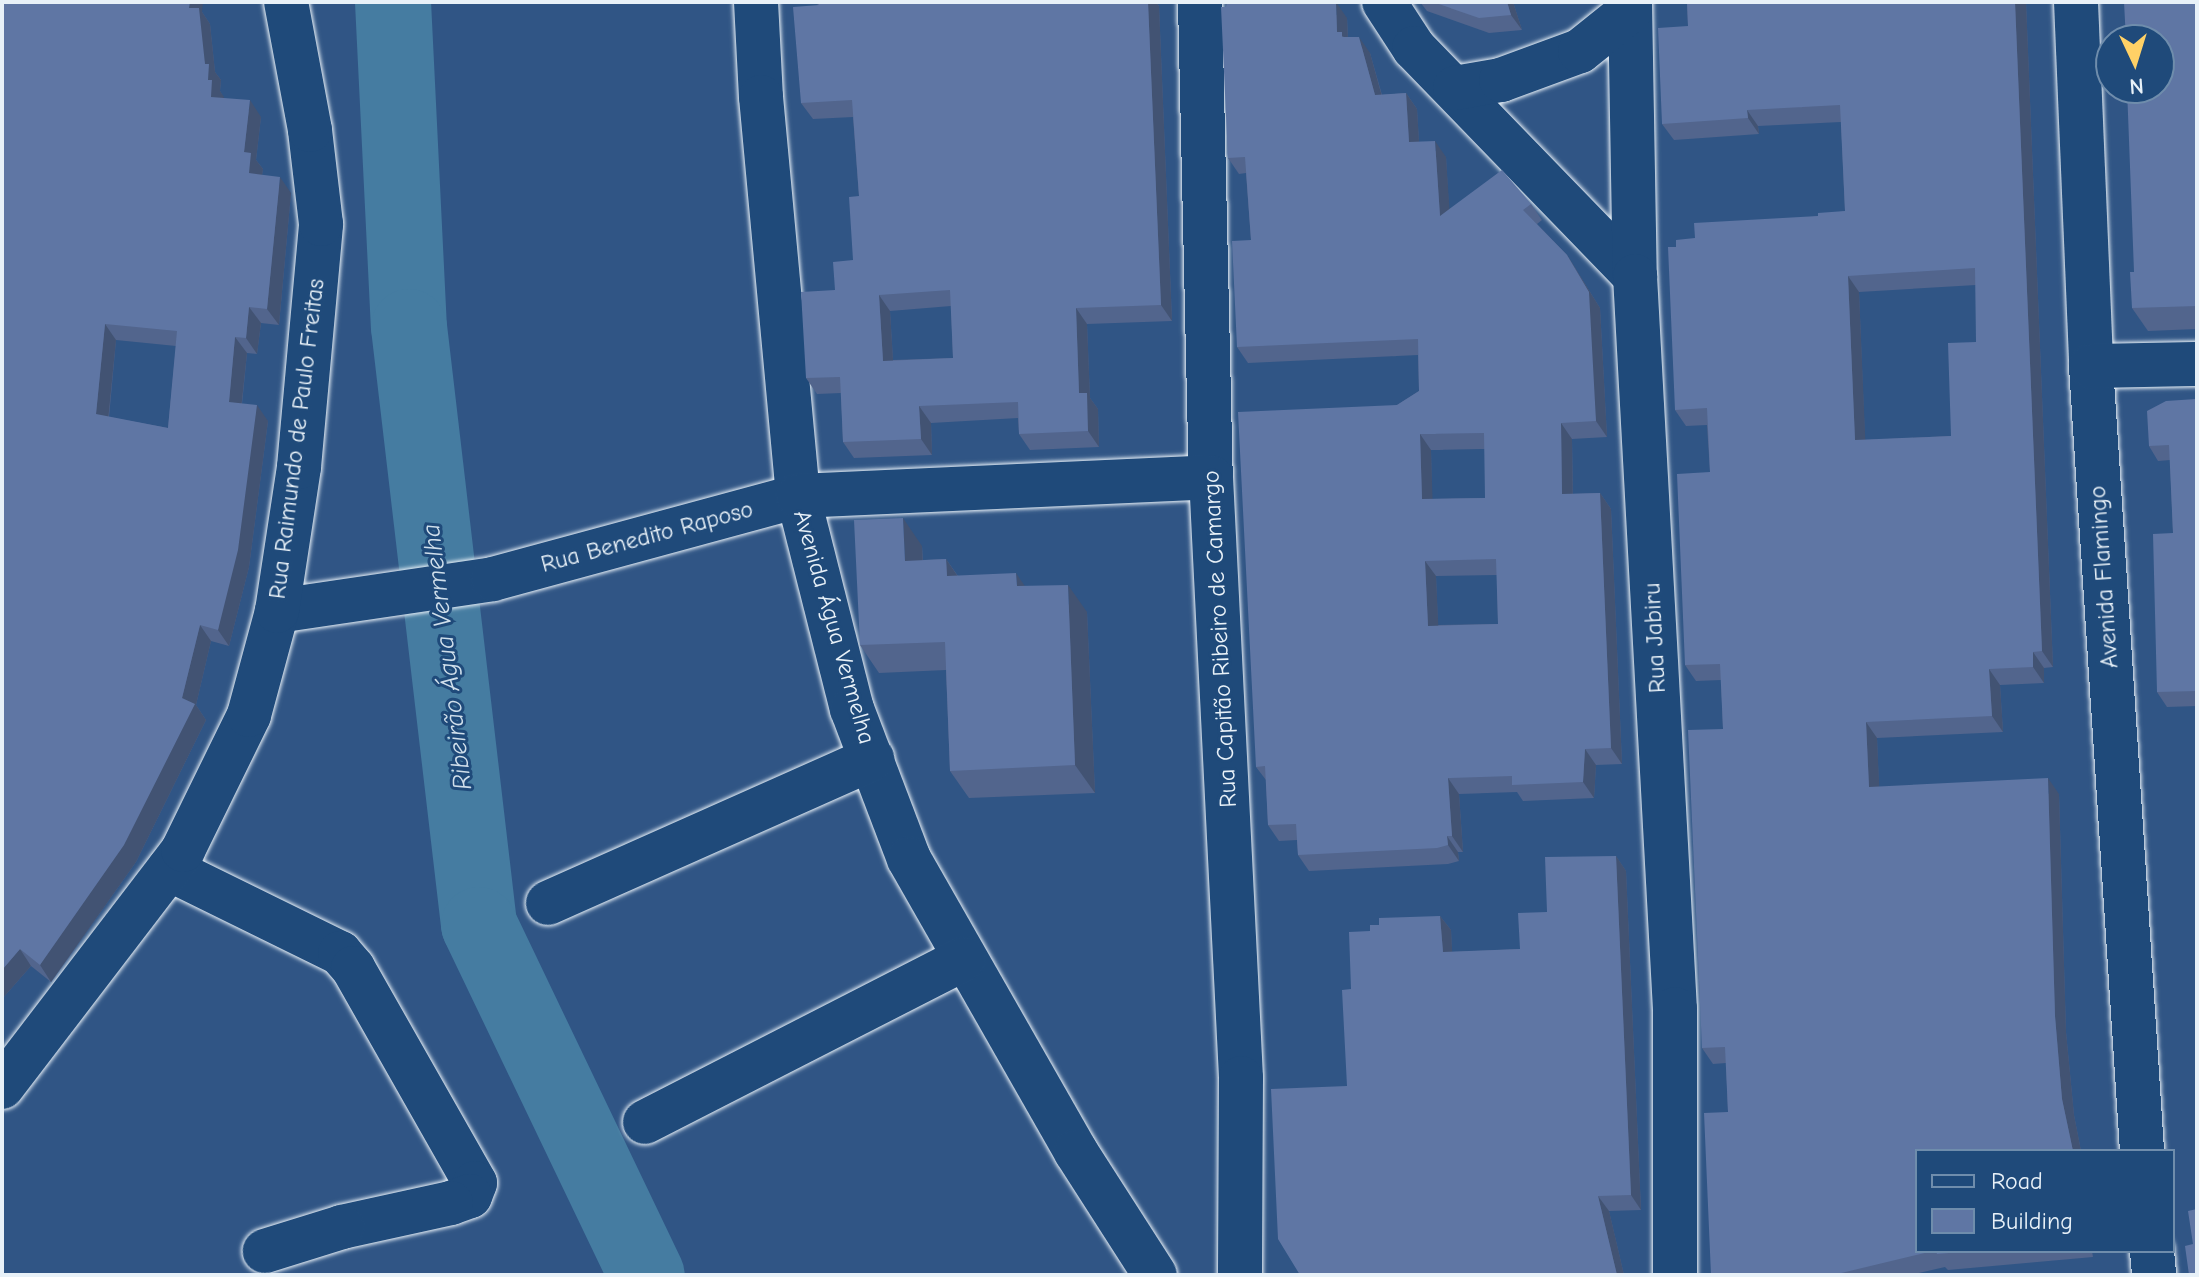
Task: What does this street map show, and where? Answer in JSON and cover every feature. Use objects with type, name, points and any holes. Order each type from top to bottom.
[{"type":"street","name":"Rua Raimundo de Paulo Freitas","points":[[2,1087],[183,850],[249,715],[277,611],[299,467],[321,224],[310,130],[286,2]]},
{"type":"street","name":"Avenida Água Vermelha","points":[[756,2],[761,97],[798,496],[852,709],[909,859],[1076,1152],[1155,1275]]},
{"type":"street","name":"Rua Capitão Ribeiro de Camargo","points":[[1200,2],[1211,477],[1241,1078],[1240,1275]]},
{"type":"street","points":[[1384,2],[1414,48],[1635,276]]},
{"type":"street","name":"Avenida Flamingo","points":[[2076,2],[2091,366],[2142,1149]]},
{"type":"street","points":[[1455,88],[1501,80],[1580,51],[1630,6]]},
{"type":"street","name":"Rua Jabiru","points":[[1630,6],[1635,276],[1675,1009],[1675,1275]]},
{"type":"street","points":[[2091,366],[2197,364]]},
{"type":"street","name":"Rua Benedito Raposo","points":[[277,611],[467,584],[798,496],[1211,477]]},
{"type":"street","points":[[548,903],[872,759]]},
{"type":"street","points":[[169,869],[340,953],[353,968],[475,1183],[470,1196],[451,1203],[342,1227],[265,1251]]},
{"type":"street","points":[[645,1122],[964,959]]},
{"type":"street","points":[[2152,1253],[2154,1275]]},
{"type":"building","points":[[2,2],[190,2],[189,8],[199,8],[205,64],[209,64],[208,80],[212,80],[211,97],[250,100],[244,152],[251,153],[249,173],[280,177],[267,309],[249,307],[246,338],[235,337],[229,402],[257,405],[238,550],[218,630],[200,625],[182,698],[195,704],[124,845],[40,965],[20,949],[2,970]],"holes":[[[105,324],[177,331],[168,428],[96,414]]]},
{"type":"building","points":[[818,2],[1148,2],[1161,305],[1076,308],[1079,393],[1087,393],[1088,431],[1019,434],[1018,402],[919,406],[921,439],[843,442],[840,377],[806,378],[801,292],[835,290],[833,262],[853,260],[849,197],[859,196],[852,100],[801,103],[793,7],[819,5]],"holes":[[[950,290],[953,358],[883,361],[879,295]]]},
{"type":"building","points":[[1227,2],[1336,2],[1337,32],[1342,32],[1342,37],[1359,37],[1375,95],[1406,93],[1409,142],[1435,141],[1440,216],[1502,170],[1531,204],[1523,210],[1567,255],[1589,292],[1596,421],[1561,423],[1562,494],[1600,493],[1611,748],[1585,749],[1583,782],[1512,785],[1512,776],[1448,778],[1452,836],[1447,836],[1448,845],[1437,848],[1298,855],[1296,824],[1268,825],[1265,766],[1256,767],[1238,412],[1397,405],[1419,391],[1418,339],[1237,347],[1232,241],[1251,240],[1245,157],[1228,158],[1221,7],[1226,7]],"holes":[[[1484,433],[1485,498],[1422,499],[1420,434]],[[1496,559],[1498,624],[1428,626],[1425,561]]]},
{"type":"building","points":[[1433,2],[1507,2],[1511,15],[1479,18]]},
{"type":"building","points":[[1687,2],[2015,2],[2042,651],[2033,652],[2033,667],[1989,669],[1992,716],[1866,722],[1869,787],[2048,778],[2055,1016],[2062,1099],[2073,1149],[1915,1149],[1915,1253],[1925,1253],[1833,1275],[1711,1275],[1704,1113],[1728,1112],[1725,1047],[1702,1048],[1688,730],[1723,729],[1720,664],[1685,665],[1677,474],[1710,472],[1707,408],[1675,410],[1668,247],[1676,247],[1676,240],[1695,238],[1694,223],[1818,216],[1818,213],[1845,211],[1840,105],[1747,110],[1748,118],[1662,124],[1658,28],[1688,26]],"holes":[[[1975,268],[1976,342],[1948,343],[1951,436],[1855,440],[1848,276]]]},
{"type":"building","points":[[2124,2],[2197,2],[2197,306],[2132,308],[2130,272],[2134,272],[2128,104],[2175,104],[2175,24],[2125,24]]},
{"type":"building","points":[[2196,399],[2197,691],[2157,692],[2153,534],[2173,533],[2169,445],[2149,446],[2147,411],[2166,401]]},
{"type":"building","points":[[903,518],[905,561],[946,559],[947,576],[1016,573],[1017,586],[1068,585],[1075,765],[950,771],[945,642],[860,645],[854,520]]},
{"type":"building","points":[[1616,856],[1631,1195],[1598,1196],[1617,1275],[1300,1275],[1278,1239],[1271,1089],[1347,1086],[1342,990],[1351,989],[1349,932],[1370,931],[1370,925],[1379,925],[1379,918],[1440,916],[1443,952],[1520,949],[1518,913],[1547,912],[1545,857]]},
{"type":"building","points":[[2197,1209],[2197,1275],[2189,1275],[2185,1246],[2193,1244],[2188,1211]]},
{"type":"waterway","name":"Ribeirão Água Vermelha","points":[[393,2],[409,327],[479,925],[647,1275]]}]
